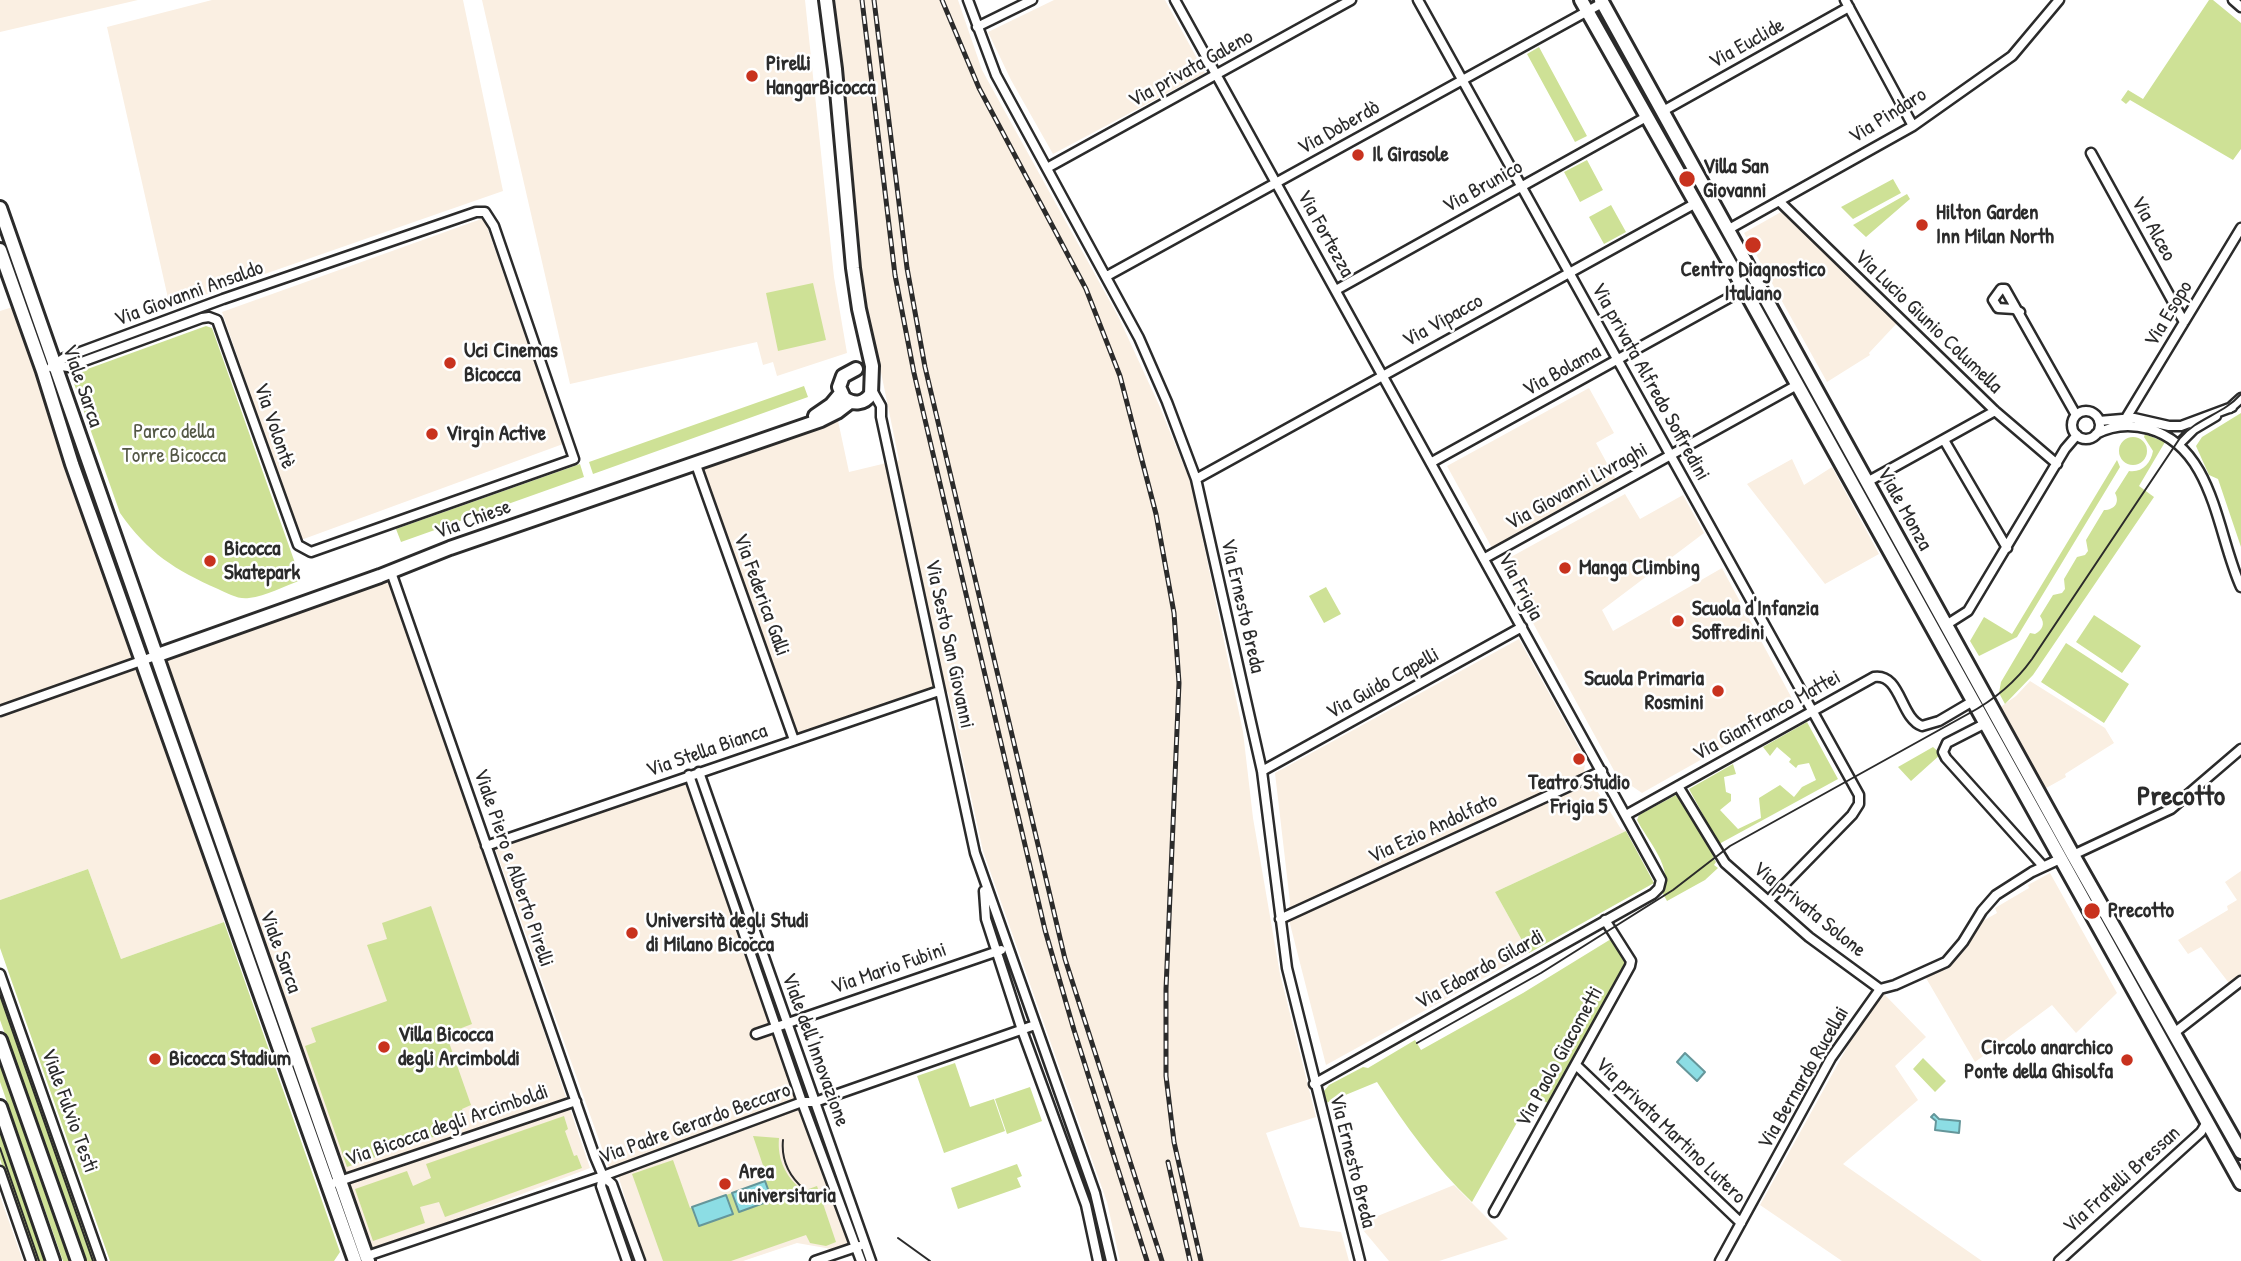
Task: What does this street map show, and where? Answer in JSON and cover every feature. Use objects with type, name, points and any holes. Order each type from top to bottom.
[{"type":"street","name":"Via Sesto San Giovanni","points":[[826,0],[852,259],[866,344],[872,362],[871,384],[879,401],[975,853],[1095,1193],[1111,1261]]},
{"type":"street","name":"Via Ernesto Breda","points":[[968,0],[996,75],[1139,338],[1164,394],[1196,479],[1262,771],[1288,969],[1314,1084],[1360,1261]]},
{"type":"street","points":[[976,27],[1032,0]]},
{"type":"street","name":"Via Fortezza","points":[[1175,0],[1384,375]]},
{"type":"street","name":"Via privata Galeno","points":[[1047,169],[1351,0]]},
{"type":"street","name":"Via privata Alfredo Soffredini","points":[[1418,0],[1860,798],[1856,810],[1769,900]]},
{"type":"street","name":"Via Pindaro","points":[[1715,236],[1913,126],[2017,53],[2059,0]]},
{"type":"street","points":[[2233,0],[2241,6]]},
{"type":"street","name":"Viale Monza","points":[[2241,1152],[2073,855],[1604,1],[1584,6],[1745,289],[2241,1183]]},
{"type":"street","points":[[1847,4],[1913,126]]},
{"type":"street","name":"Via Euclide","points":[[1663,111],[1847,4]]},
{"type":"street","name":"Via Doberdò","points":[[1107,276],[1463,80],[1584,6]]},
{"type":"street","name":"Via Brunico","points":[[1336,290],[1647,116]]},
{"type":"street","name":"Via Alceo","points":[[2091,153],[2184,322]]},
{"type":"street","name":"Via Vipacco","points":[[1196,479],[1710,195]]},
{"type":"street","name":"Via Lucio Giunio Columella","points":[[1779,201],[1995,411],[2057,464]]},
{"type":"street","name":"Viale Sarca","points":[[0,208],[49,368],[72,464],[334,1183]]},
{"type":"street","name":"Via Giovanni Ansaldo","points":[[49,368],[64,358],[223,299],[476,212],[485,212],[494,226],[574,459]]},
{"type":"street","name":"Via Esopo","points":[[2126,422],[2241,228]]},
{"type":"street","name":"Viale Sarca","points":[[0,250],[49,368],[158,655],[360,1260]]},
{"type":"street","name":"Via Bolama","points":[[1432,462],[1745,289]]},
{"type":"street","points":[[219,322],[217,309],[223,299]]},
{"type":"street","points":[[2020,312],[2076,415]]},
{"type":"street","name":"Via Giovanni Ansaldo","points":[[49,368],[68,367],[201,318],[212,317],[219,322]]},
{"type":"street","name":"Via Volontè","points":[[219,322],[298,545],[311,552]]},
{"type":"street","points":[[851,399],[869,397],[871,384],[864,371],[856,369],[862,362],[866,344]]},
{"type":"street","name":"Via Chiese","points":[[158,655],[391,572],[450,548],[802,425],[831,405],[851,399],[839,387],[842,377],[856,369]]},
{"type":"street","name":"Via Frigia","points":[[1384,375],[1659,874],[1661,884]]},
{"type":"street","name":"Via Giovanni Livraghi","points":[[1485,558],[1797,385]]},
{"type":"street","points":[[2179,444],[2199,425],[2232,407],[2241,398]]},
{"type":"street","points":[[851,399],[881,417]]},
{"type":"street","points":[[2077,436],[2088,439],[2108,428],[2141,418],[2176,427],[2232,407]]},
{"type":"street","points":[[1867,482],[1995,411]]},
{"type":"street","points":[[2077,436],[2072,424],[2076,415],[2082,411],[2089,411],[2099,421],[2100,428],[2096,434]]},
{"type":"street","points":[[2099,421],[2126,422],[2154,430],[2179,444],[2192,458],[2203,478],[2241,587]]},
{"type":"street","points":[[1946,625],[1968,611],[2067,445],[2077,436]]},
{"type":"street","points":[[1944,440],[2007,548]]},
{"type":"street","name":"Via Chiese","points":[[311,552],[574,459]]},
{"type":"street","name":"Via Federica Galli","points":[[695,462],[794,740]]},
{"type":"street","name":"Viale Piero e Alberto Pirelli","points":[[391,572],[603,1176],[612,1184],[640,1261]]},
{"type":"street","name":"Via Guido Capelli","points":[[1262,771],[1522,627]]},
{"type":"street","points":[[0,711],[158,655]]},
{"type":"street","name":"Via Gianfranco Mattei","points":[[1626,815],[1874,677],[1881,676],[1888,681],[1919,726],[1939,721],[1973,701]]},
{"type":"street","name":"Via Stella Bianca","points":[[486,846],[939,691]]},
{"type":"street","points":[[1973,701],[1986,694]]},
{"type":"street","points":[[1986,723],[1947,743],[1943,752],[2043,866]]},
{"type":"street","points":[[1880,989],[1946,962],[1958,949],[1989,902],[2009,886],[2043,866],[2073,855],[2171,809],[2240,752]]},
{"type":"street","name":"Via Ezio Andolfato","points":[[1280,919],[1602,771]]},
{"type":"street","name":"Viale dell'Innovazione","points":[[699,772],[871,1261]]},
{"type":"street","name":"Viale dell'Innovazione","points":[[689,775],[802,1102],[861,1261]]},
{"type":"street","name":"Via privata Solone","points":[[1678,786],[1718,856],[1809,937],[1880,989]]},
{"type":"street","name":"Via Sesto San Giovanni","points":[[983,877],[986,919],[1022,1030],[1086,1205],[1098,1261]]},
{"type":"street","name":"Via Edoardo Gilardi","points":[[1314,1084],[1653,894],[1661,884]]},
{"type":"street","name":"Via Paolo Giacometti","points":[[1494,1212],[1630,966],[1631,961],[1605,920]]},
{"type":"street","points":[[996,951],[1003,950],[1011,959]]},
{"type":"street","name":"Via Mario Fubini","points":[[776,1027],[996,951]]},
{"type":"street","name":"Viale Fulvio Testi","points":[[0,974],[101,1261]]},
{"type":"street","points":[[2161,1040],[2241,981]]},
{"type":"street","name":"Via Bernardo Rucellai","points":[[1720,1261],[1838,1046],[1880,989]]},
{"type":"street","name":"Via Padre Gerardo Beccaro","points":[[360,1260],[603,1176],[802,1102],[815,1102],[1035,1025]]},
{"type":"street","points":[[756,1034],[776,1027]]},
{"type":"street","name":"Viale Fulvio Testi","points":[[0,1040],[78,1261]]},
{"type":"street","name":"Via privata Martino Lutero","points":[[1576,1065],[1741,1223]]},
{"type":"street","name":"Via Bicocca degli Arcimboldi","points":[[334,1183],[576,1101]]},
{"type":"street","points":[[0,1107],[53,1261]]},
{"type":"street","name":"Via Fratelli Bressan","points":[[2059,1261],[2203,1130],[2207,1122]]},
{"type":"street","points":[[0,1171],[31,1261]]},
{"type":"street","name":"Viale Piero e Alberto Pirelli","points":[[603,1176],[601,1188],[627,1261]]},
{"type":"street","points":[[815,1261],[865,1244]]},
{"type":"shaded area","points":[[0,0],[138,0],[0,32]]},
{"type":"shaded area","points":[[212,0],[463,0],[503,191],[170,307],[107,27]]},
{"type":"shaded area","points":[[482,0],[805,0],[834,277],[847,353],[777,376],[773,362],[763,365],[757,342],[570,384]]},
{"type":"shaded area","points":[[835,0],[958,0],[982,70],[1118,316],[1191,483],[1243,732],[1253,818],[1280,974],[1316,1117],[1266,1133],[1300,1227],[1341,1232],[1349,1261],[1120,1261],[1107,1202],[983,851],[948,692],[795,747],[694,467],[837,416],[849,472],[899,460],[862,280]]},
{"type":"shaded area","points":[[1054,0],[1165,0],[1205,73],[1053,154],[1011,80],[988,32]]},
{"type":"shaded area","points":[[1781,212],[1898,322],[1870,355],[1827,382],[1744,233]]},
{"type":"shaded area","points":[[484,218],[563,444],[301,540],[222,312]]},
{"type":"shaded area","points":[[16,306],[139,660],[0,710],[0,311]]},
{"type":"shaded area","points":[[1589,388],[1614,433],[1596,443],[1616,480],[1492,548],[1447,466]]},
{"type":"shaded area","points":[[1792,459],[1804,485],[1832,467],[1879,554],[1825,584],[1747,484]]},
{"type":"shaded area","points":[[1625,494],[1640,519],[1683,495],[1704,533],[1602,610],[1613,631],[1722,568],[1796,706],[1642,793],[1617,776],[1500,563]]},
{"type":"shaded area","points":[[390,576],[590,1168],[367,1253],[161,656]]},
{"type":"shaded area","points":[[1519,639],[1586,760],[1584,770],[1621,829],[1626,831],[1495,892],[1529,953],[1326,1065],[1288,916],[1290,902],[1275,773]]},
{"type":"shaded area","points":[[143,664],[175,755],[224,922],[121,959],[88,869],[0,900],[0,718]]},
{"type":"shaded area","points":[[2030,681],[2105,728],[2114,743],[2065,774],[2066,777],[2039,792],[1995,711],[2016,696]]},
{"type":"shaded area","name":"Università degli Studi di Milano Bicocca","points":[[684,782],[687,784],[798,1101],[609,1168],[495,848]]},
{"type":"shaded area","points":[[2241,871],[2241,981],[2232,987],[2201,947],[2188,954],[2178,940],[2228,910],[2227,906],[2237,900],[2225,882]]},
{"type":"shaded area","points":[[2050,873],[2117,993],[2076,1033],[2052,1005],[1975,1062],[1926,978],[1946,969],[1959,957],[1981,922],[1997,913],[1995,908]]},
{"type":"shaded area","points":[[1884,994],[1926,1037],[1895,1066],[1918,1100],[1843,1164],[1982,1261],[1842,1261],[1760,1205],[1861,1022]]},
{"type":"shaded area","name":"Area universitaria","points":[[801,1106],[848,1244],[845,1247],[837,1250],[797,1243],[743,1261],[644,1261],[618,1175]]},
{"type":"shaded area","points":[[1454,1185],[1508,1239],[1439,1261],[1389,1261],[1358,1224]]},
{"type":"shaded area","points":[[0,1196],[23,1261],[0,1261]]},
{"type":"green space","points":[[2209,0],[2213,0],[2241,23],[2241,149],[2233,160],[2130,100],[2126,104],[2121,100],[2128,90],[2143,99]]},
{"type":"green space","points":[[1539,47],[1587,136],[1575,142],[1527,54]]},
{"type":"green space","points":[[1587,160],[1603,190],[1580,202],[1564,172]]},
{"type":"green space","points":[[1893,179],[1901,193],[1853,219],[1841,207]]},
{"type":"green space","points":[[1907,194],[1910,199],[1866,237],[1853,225]]},
{"type":"green space","points":[[1611,205],[1626,232],[1604,244],[1589,217]]},
{"type":"green space","points":[[1730,245],[1975,688],[1972,690],[1726,247]]},
{"type":"green space","points":[[813,283],[826,340],[778,351],[766,293]]},
{"type":"green space","name":"Parco della Torre Bicocca","points":[[206,326],[212,328],[301,580],[249,598],[229,594],[175,567],[152,550],[130,527],[120,513],[71,375]]},
{"type":"green space","points":[[804,386],[808,397],[593,474],[589,462]]},
{"type":"green space","points":[[2241,413],[2241,547],[2218,479],[2209,475],[2196,446],[2202,437]]},
{"type":"green space","points":[[2145,434],[2165,442],[2139,486],[2154,497],[2033,675],[2005,704],[1999,693],[2001,682],[2030,633],[2035,634],[2041,629],[2043,622],[2040,616],[2053,595],[2062,593],[2065,589],[2064,579],[2077,557],[2088,551],[2086,540],[2104,510],[2116,505],[2115,493],[2129,471],[2142,469],[2150,459],[2153,451],[2144,437]]},
{"type":"green space","points":[[2133,437],[2143,441],[2147,451],[2143,461],[2133,465],[2123,461],[2119,451],[2123,441]]},
{"type":"green space","points":[[2117,460],[2120,467],[2017,637],[1979,656],[1970,641],[1984,617],[2012,634]]},
{"type":"green space","points":[[580,464],[584,477],[401,542],[396,529]]},
{"type":"green space","points":[[1326,587],[1341,614],[1324,623],[1309,596]]},
{"type":"green space","points":[[2094,615],[2141,646],[2122,673],[2076,642]]},
{"type":"green space","points":[[2066,643],[2129,684],[2104,723],[2041,682]]},
{"type":"green space","points":[[1807,722],[1838,779],[1719,844],[1689,789],[1733,764],[1736,774],[1724,777],[1726,792],[1731,794],[1731,801],[1720,810],[1738,829],[1761,818],[1759,798],[1780,785],[1794,797],[1802,787],[1816,780],[1809,763],[1796,768],[1789,762],[1791,759],[1777,747],[1770,756],[1763,747]]},
{"type":"green space","points":[[1933,747],[1941,754],[1911,781],[1898,767]]},
{"type":"green space","points":[[1676,795],[1702,825],[1716,862],[1714,865],[1718,868],[1705,880],[1667,901],[1662,892],[1665,874],[1662,864],[1637,820],[1639,815]]},
{"type":"green space","points":[[1626,831],[1654,883],[1529,953],[1495,892]]},
{"type":"green space","name":"Bicocca Stadium","points":[[88,869],[121,959],[224,922],[340,1252],[334,1261],[110,1261],[0,948],[0,900]]},
{"type":"green space","points":[[431,906],[472,1024],[446,1034],[471,1105],[462,1109],[468,1125],[347,1167],[305,1046],[316,1042],[311,1028],[387,1001],[367,945],[387,939],[382,923]]},
{"type":"green space","points":[[1611,939],[1625,958],[1625,968],[1548,1103],[1532,1096],[1472,1202],[1445,1175],[1421,1145],[1377,1082],[1326,1103],[1324,1091],[1329,1085],[1363,1067],[1368,1068],[1415,1040],[1421,1050],[1523,993]]},
{"type":"green space","points":[[0,987],[96,1261],[86,1261],[0,1020]]},
{"type":"green space","points":[[1923,1058],[1946,1081],[1935,1092],[1913,1069]]},
{"type":"green space","points":[[955,1063],[970,1107],[994,1099],[1005,1131],[944,1153],[917,1076]]},
{"type":"green space","points":[[0,1065],[69,1261],[63,1261],[0,1082]]},
{"type":"green space","points":[[1030,1087],[1042,1121],[1007,1134],[995,1099]]},
{"type":"green space","points":[[564,1116],[568,1129],[565,1131],[574,1156],[577,1155],[582,1168],[445,1217],[439,1202],[420,1207],[425,1223],[373,1241],[355,1189],[407,1171],[413,1186],[431,1178],[426,1164]]},
{"type":"green space","points":[[0,1123],[48,1261],[36,1261],[0,1159]]},
{"type":"green space","points":[[753,1136],[779,1138],[781,1161],[792,1180],[803,1191],[817,1186],[836,1242],[826,1246],[810,1243],[806,1235],[731,1261],[663,1261],[632,1174],[673,1160],[690,1208],[768,1180]]},
{"type":"green space","points":[[1017,1164],[1022,1176],[1017,1178],[1021,1187],[958,1209],[951,1188]]},
{"type":"water","points":[[1685,1053],[1705,1072],[1697,1081],[1677,1062]]},
{"type":"water","points":[[1934,1114],[1939,1119],[1960,1121],[1959,1133],[1935,1130],[1936,1121],[1931,1117]]},
{"type":"water","points":[[765,1181],[772,1200],[739,1212],[732,1193]]},
{"type":"water","points":[[726,1195],[733,1214],[699,1226],[692,1207]]},
{"type":"tram line","points":[[1417,1043],[1541,973],[1673,890],[1730,846],[1995,697],[2032,659],[2180,438],[2194,425],[2227,407],[2241,394]]},
{"type":"tram line","points":[[0,995],[93,1261]]},
{"type":"tram line","points":[[783,1140],[787,1167],[804,1189]]},
{"type":"tram line","points":[[0,1148],[39,1261]]},
{"type":"tram line","points":[[898,1238],[930,1261]]},
{"type":"railway","points":[[862,0],[895,275],[914,373],[1045,930],[1147,1261]]},
{"type":"railway","points":[[874,0],[907,268],[925,367],[1065,959],[1162,1261]]},
{"type":"railway","points":[[942,0],[979,88],[1086,289],[1120,376],[1156,514],[1174,613],[1179,683],[1166,989],[1166,1076],[1174,1142],[1201,1261]]},
{"type":"railway","points":[[1168,1162],[1190,1261]]},
{"type":"place","name":"Pirelli HangarBicocca","points":[[752,76]]},
{"type":"place","name":"Il Girasole","points":[[1358,155]]},
{"type":"place","name":"Villa San Giovanni","points":[[1687,179]]},
{"type":"place","name":"Hilton Garden Inn Milan North","points":[[1922,225]]},
{"type":"place","name":"Centro Diagnostico Italiano","points":[[1753,245]]},
{"type":"place","name":"Uci Cinemas Bicocca","points":[[450,363]]},
{"type":"place","name":"Virgin Active","points":[[432,434]]},
{"type":"place","name":"Bicocca Skatepark","points":[[210,561]]},
{"type":"place","name":"Manga Climbing","points":[[1565,568]]},
{"type":"place","name":"Scuola d'Infanzia Soffredini","points":[[1678,621]]},
{"type":"place","name":"Scuola Primaria Rosmini","points":[[1718,691]]},
{"type":"place","name":"Teatro Studio Frigia 5","points":[[1579,759]]},
{"type":"place","name":"Precotto","points":[[2092,911]]},
{"type":"place","name":"Università degli Studi di Milano Bicocca","points":[[632,933]]},
{"type":"place","name":"Villa Bicocca degli Arcimboldi","points":[[384,1047]]},
{"type":"place","name":"Bicocca Stadium","points":[[155,1059]]},
{"type":"place","name":"Circolo anarchico Ponte della Ghisolfa","points":[[2127,1060]]},
{"type":"place","name":"Area universitaria","points":[[725,1184]]},
{"type":"district","name":"Precotto","points":[[2181,798]]}]
